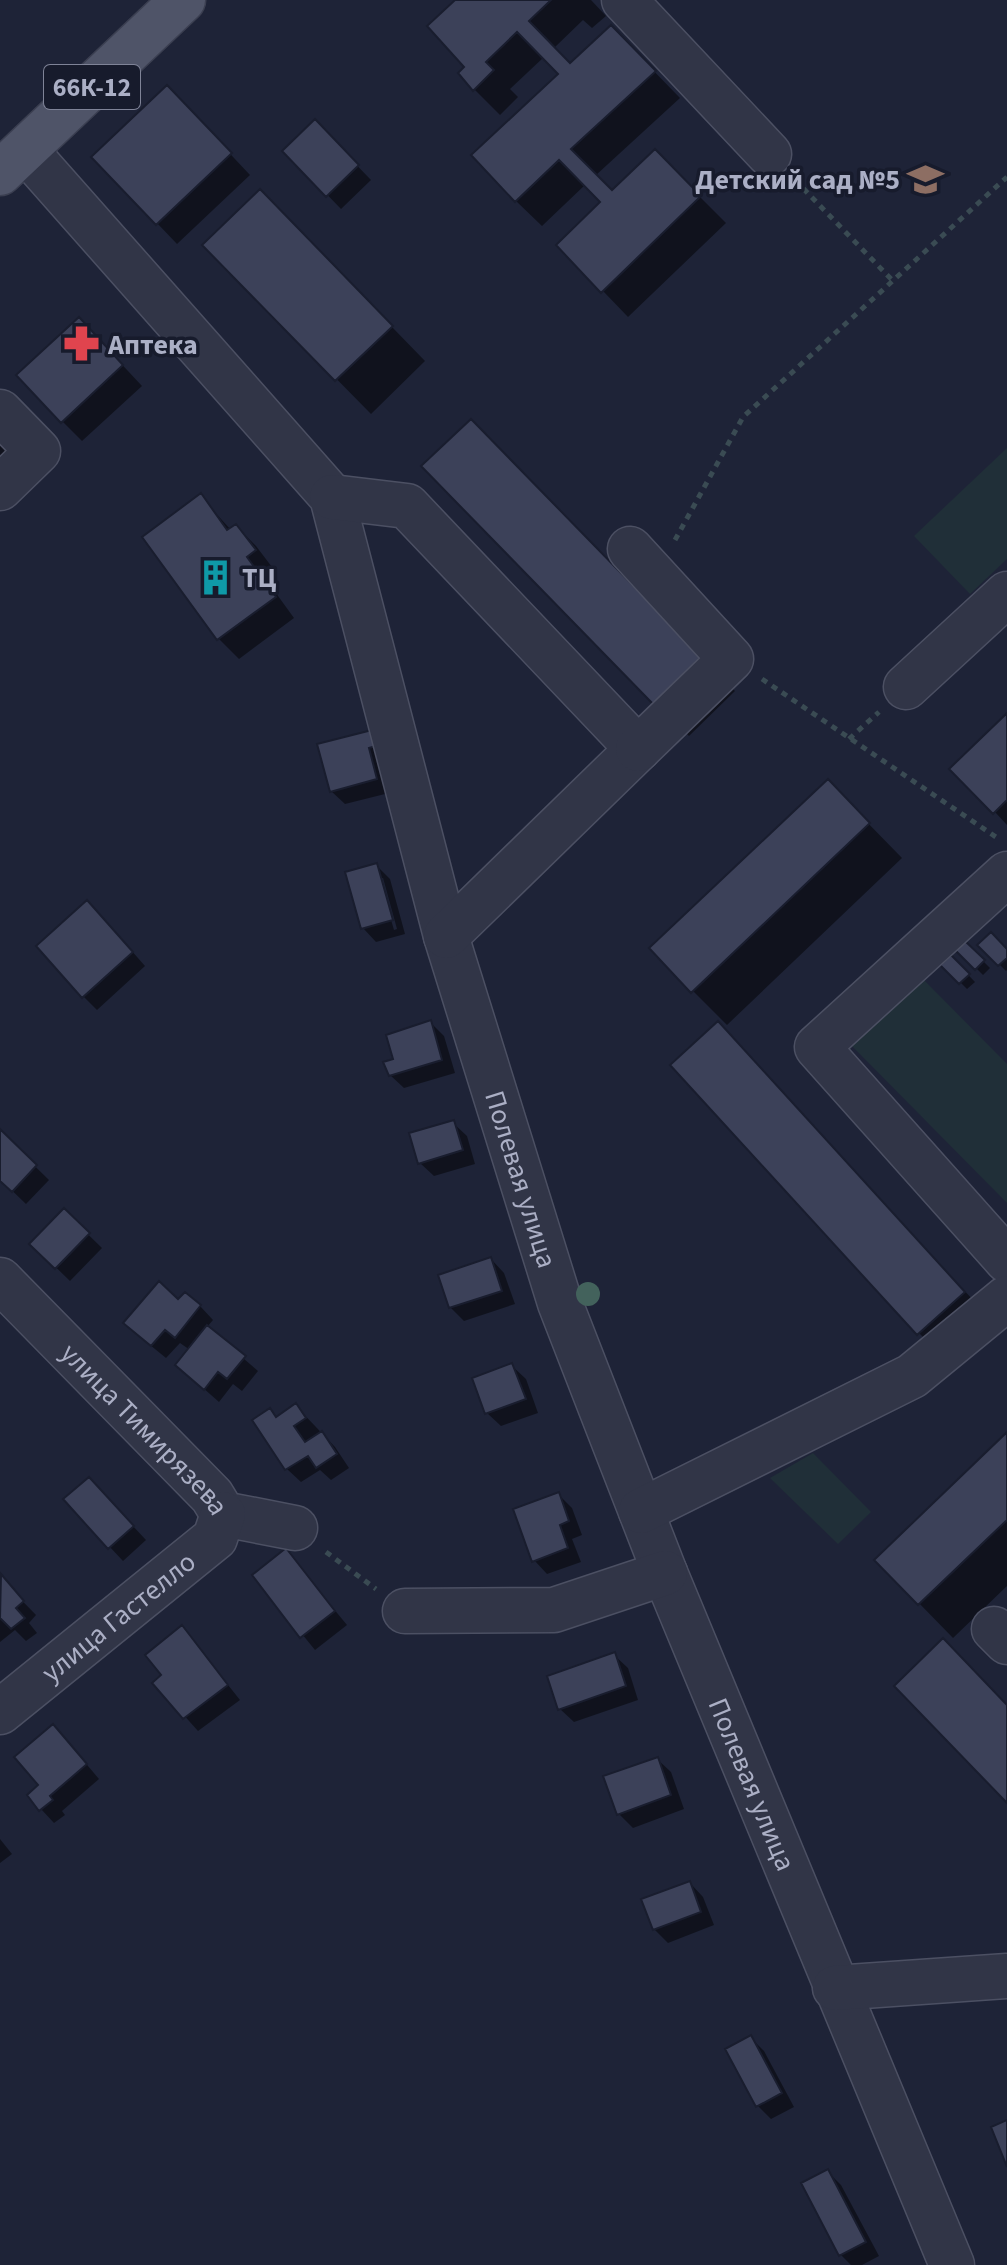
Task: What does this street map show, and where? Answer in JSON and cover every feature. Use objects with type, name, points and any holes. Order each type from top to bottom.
[{"type":"main road","name":"66К-12","points":[[13,162],[183,0]]},
{"type":"street","points":[[624,0],[769,154]]},
{"type":"street","name":"Полевая улица","points":[[13,162],[332,497],[446,936],[560,1303],[665,1573],[952,2265]]},
{"type":"street","points":[[0,412],[38,451],[0,488]]},
{"type":"street","points":[[332,497],[407,506],[638,749]]},
{"type":"street","points":[[446,936],[731,659],[642,562]]},
{"type":"street","points":[[906,687],[1007,594]]},
{"type":"street","points":[[1007,874],[817,1047],[1007,1260]]},
{"type":"street","name":"улица Тимирязева","points":[[0,1280],[212,1496],[223,1514],[295,1528]]},
{"type":"street","points":[[641,1511],[912,1376],[1007,1298]]},
{"type":"street","name":"улица Гастелло","points":[[0,1712],[215,1538],[223,1514]]},
{"type":"street","points":[[405,1611],[554,1610],[665,1573]]},
{"type":"street","points":[[835,1988],[1007,1976]]},
{"type":"path","points":[[769,154],[893,281]]},
{"type":"path","points":[[642,562],[743,417],[1007,177]]},
{"type":"path","points":[[731,659],[1007,845]]},
{"type":"path","points":[[295,1528],[405,1611]]},
{"type":"shaded area","points":[[1007,448],[1007,559],[970,594],[914,536]]},
{"type":"shaded area","points":[[920,976],[1007,1064],[1007,1203],[850,1044]]},
{"type":"shaded area","points":[[813,1453],[871,1512],[838,1544],[770,1478]]},
{"type":"building","points":[[455,0],[551,0],[529,21],[570,63],[611,25],[656,71],[571,149],[612,190],[655,149],[701,196],[601,293],[556,245],[600,202],[559,160],[515,202],[471,155],[558,74],[517,32],[486,62],[494,70],[473,91],[458,73],[464,67],[427,26]]},
{"type":"building","points":[[167,85],[232,153],[156,225],[91,157]]},
{"type":"building","points":[[315,119],[359,165],[326,197],[282,151]]},
{"type":"building","points":[[260,189],[393,326],[335,381],[202,245]]},
{"type":"building","points":[[79,317],[123,365],[61,423],[16,375]]},
{"type":"building","points":[[471,419],[702,656],[653,704],[421,466]]},
{"type":"building","name":"ТЦ","points":[[201,493],[227,530],[236,524],[256,550],[247,557],[276,597],[217,640],[142,537]]},
{"type":"building","points":[[1007,713],[1007,800],[993,814],[949,769]]},
{"type":"building","points":[[372,730],[376,746],[369,748],[377,779],[330,792],[317,744]]},
{"type":"building","points":[[828,779],[870,823],[691,993],[649,948]]},
{"type":"building","points":[[377,863],[393,920],[361,929],[345,872]]},
{"type":"building","points":[[87,900],[133,952],[82,998],[36,946]]},
{"type":"building","points":[[991,932],[1007,949],[1007,958],[998,966],[977,945]]},
{"type":"building","points":[[965,941],[985,960],[975,970],[955,950]]},
{"type":"building","points":[[951,955],[970,974],[959,984],[940,965]]},
{"type":"building","points":[[431,1020],[442,1060],[389,1076],[383,1062],[393,1059],[386,1035]]},
{"type":"building","points":[[718,1021],[965,1292],[917,1335],[670,1065]]},
{"type":"building","points":[[454,1120],[463,1150],[418,1164],[409,1133]]},
{"type":"building","points":[[0,1129],[37,1165],[12,1192],[0,1181]]},
{"type":"building","points":[[64,1208],[90,1233],[55,1269],[29,1244]]},
{"type":"building","points":[[491,1257],[502,1291],[449,1308],[438,1275]]},
{"type":"building","points":[[159,1281],[178,1299],[185,1292],[201,1305],[175,1338],[165,1330],[151,1346],[123,1323]]},
{"type":"building","points":[[207,1325],[246,1356],[227,1379],[218,1372],[204,1390],[175,1365]]},
{"type":"building","points":[[512,1363],[526,1399],[485,1414],[472,1378]]},
{"type":"building","points":[[296,1403],[306,1418],[294,1426],[305,1442],[322,1431],[337,1454],[316,1468],[308,1456],[285,1470],[252,1420],[270,1408],[276,1417]]},
{"type":"building","points":[[1007,1432],[1007,1520],[918,1605],[874,1560]]},
{"type":"building","points":[[89,1477],[134,1526],[108,1549],[63,1499]]},
{"type":"building","points":[[559,1492],[569,1521],[560,1525],[568,1548],[532,1562],[513,1509]]},
{"type":"building","points":[[286,1548],[335,1611],[300,1638],[252,1575]]},
{"type":"building","points":[[1,1574],[24,1601],[16,1608],[25,1618],[11,1629],[0,1618]]},
{"type":"building","points":[[182,1625],[228,1685],[183,1719],[152,1683],[161,1675],[145,1655]]},
{"type":"building","points":[[943,1638],[1007,1705],[1007,1803],[894,1686]]},
{"type":"building","points":[[615,1652],[626,1686],[558,1710],[547,1676]]},
{"type":"building","points":[[53,1724],[87,1764],[50,1796],[53,1800],[39,1811],[27,1795],[38,1785],[14,1757]]},
{"type":"building","points":[[658,1757],[671,1795],[617,1815],[603,1776]]},
{"type":"building","points":[[690,1881],[701,1912],[653,1930],[641,1899]]},
{"type":"building","points":[[751,2035],[782,2093],[756,2107],[725,2049]]},
{"type":"building","points":[[1007,2120],[1007,2167],[991,2127]]},
{"type":"building","points":[[828,2169],[866,2242],[839,2256],[801,2183]]},
{"type":"place","name":"Детский сад №5","points":[[926,179]]},
{"type":"place","name":"Аптека","points":[[82,344]]},
{"type":"place","name":"ТЦ","points":[[216,577]]}]
